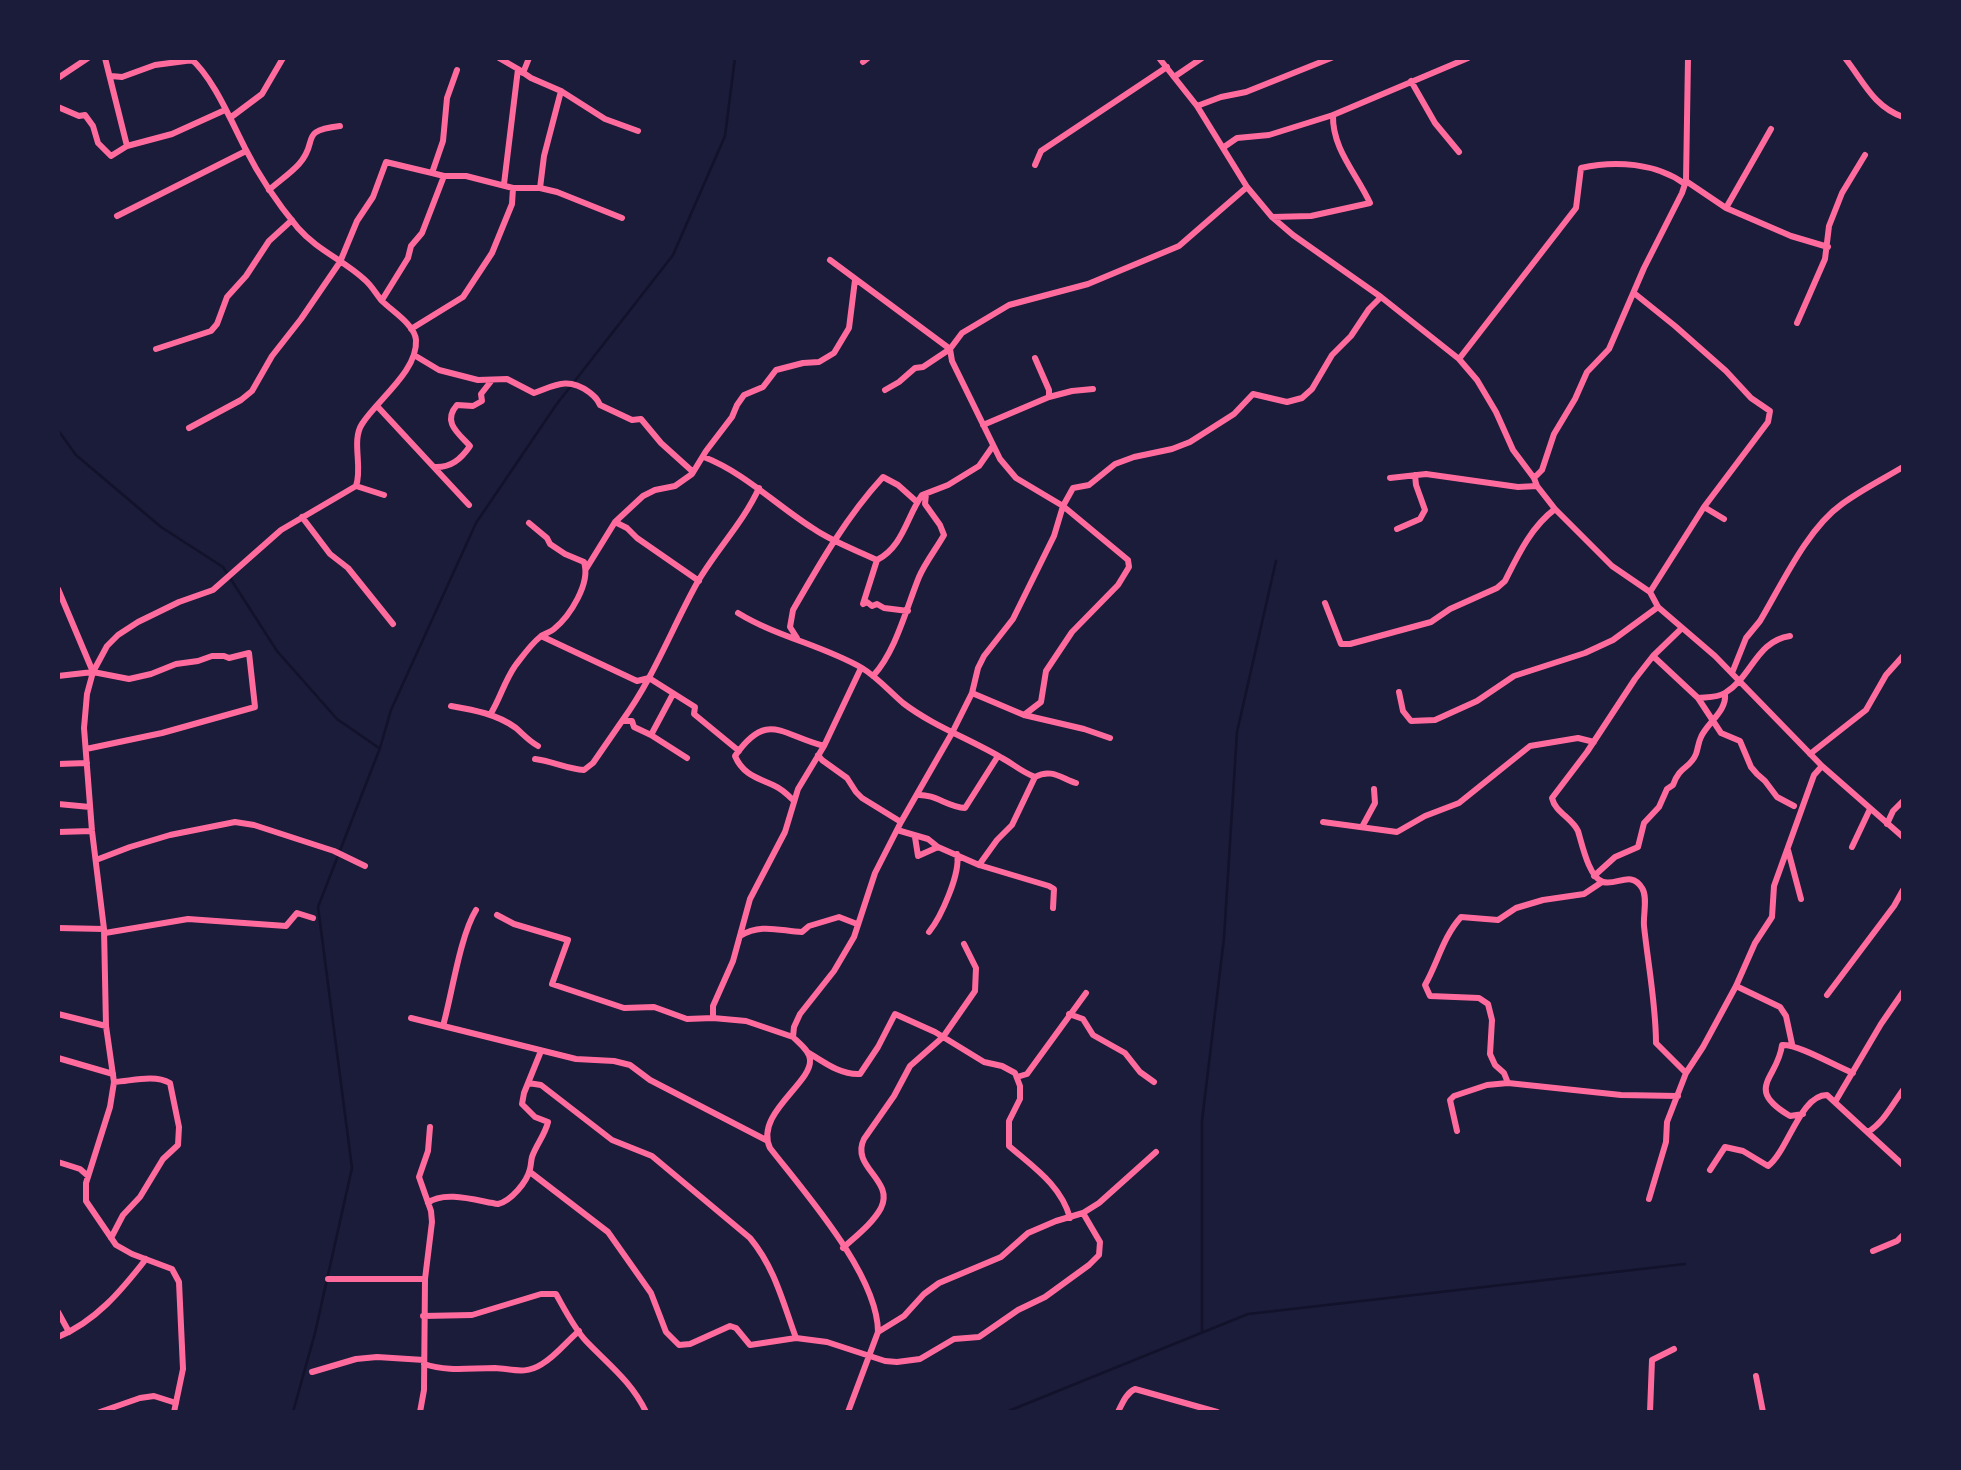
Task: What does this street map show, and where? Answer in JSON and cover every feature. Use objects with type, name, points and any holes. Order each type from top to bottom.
[{"type":"street","points":[[58,78],[88,58]]},
{"type":"street","points":[[105,58],[127,146]]},
{"type":"street","points":[[230,118],[262,94],[283,58]]},
{"type":"street","points":[[499,58],[561,91],[605,119],[638,131]]},
{"type":"street","points":[[504,184],[521,71],[529,58]]},
{"type":"street","points":[[1159,58],[1197,106],[1247,187],[1272,218],[1381,297],[1459,359],[1477,380],[1496,412],[1513,450],[1555,509],[1612,566],[1650,592],[1658,607],[1732,673],[1822,766],[1903,837]]},
{"type":"street","points":[[1174,77],[1202,58]]},
{"type":"street","points":[[1197,106],[1221,97],[1247,92],[1331,58]]},
{"type":"street","points":[[1224,147],[1237,138],[1269,135],[1334,115],[1468,58]]},
{"type":"street","points":[[1534,478],[1542,470],[1553,434],[1575,399],[1587,372],[1609,349],[1686,182],[1688,58]]},
{"type":"street","points":[[1846,58],[1877,103],[1903,117]]},
{"type":"street","points":[[111,76],[122,77],[155,65],[191,59],[230,118],[269,190],[292,220],[314,243],[365,280],[411,329],[416,339],[414,355],[405,372],[360,425],[360,474],[356,486],[281,530],[213,590],[179,602],[118,635],[107,646],[93,672],[88,694],[84,728],[92,831],[105,931],[106,1026],[113,1078],[110,1107],[88,1176],[86,1200],[116,1245],[172,1269],[179,1282],[183,1369],[174,1412]]},
{"type":"street","points":[[1035,165],[1041,151],[1167,67]]},
{"type":"street","points":[[432,173],[443,141],[447,98],[457,70]]},
{"type":"street","points":[[1411,81],[1435,123],[1459,152]]},
{"type":"street","points":[[540,188],[544,156],[561,91]]},
{"type":"street","points":[[58,107],[79,116],[85,115],[93,126],[98,143],[111,156],[127,146],[172,134],[225,110]]},
{"type":"street","points":[[1272,218],[1311,216],[1370,203],[1337,145],[1334,115]]},
{"type":"street","points":[[269,190],[299,164],[314,132],[321,128],[340,126]]},
{"type":"street","points":[[1726,208],[1771,129]]},
{"type":"street","points":[[117,216],[246,151]]},
{"type":"street","points":[[1797,323],[1825,259],[1829,226],[1842,193],[1865,155]]},
{"type":"street","points":[[188,428],[241,400],[252,391],[272,356],[302,319],[340,262],[357,221],[373,197],[386,162],[444,176],[466,176],[513,188],[540,188],[557,192],[622,218]]},
{"type":"street","points":[[1459,359],[1577,208],[1581,168],[1594,165],[1650,167],[1671,173],[1726,208],[1791,236],[1828,247]]},
{"type":"street","points":[[382,300],[408,258],[411,246],[422,233],[444,176]]},
{"type":"street","points":[[885,390],[915,368],[923,368],[950,349],[962,333],[1009,305],[1088,284],[1179,246],[1247,187]]},
{"type":"street","points":[[411,329],[463,298],[492,253],[512,204],[513,188]]},
{"type":"street","points":[[156,349],[211,331],[217,324],[227,297],[247,276],[269,242],[292,220]]},
{"type":"street","points":[[830,260],[950,349],[952,361],[1000,460],[1016,478],[1063,506],[1128,561],[1129,566],[1118,584],[1072,632],[1046,671],[1041,702],[1024,715]]},
{"type":"street","points":[[490,715],[498,702],[503,685],[516,666],[541,636],[552,631],[568,614],[575,598],[582,592],[586,569],[615,522],[643,496],[655,490],[675,486],[692,474],[744,396],[763,387],[776,370],[819,362],[834,353],[849,328],[855,280]]},
{"type":"street","points":[[1634,293],[1726,371],[1751,398],[1770,411],[1768,422],[1704,508],[1650,592]]},
{"type":"street","points":[[793,1037],[800,1014],[834,971],[854,937],[875,873],[952,733],[972,692],[984,656],[1013,619],[1054,536],[1063,506],[1073,488],[1089,485],[1115,464],[1190,442],[1234,414],[1252,394],[1262,394],[1273,400],[1287,402],[1302,398],[1312,389],[1332,355],[1351,336],[1369,309],[1381,297]]},
{"type":"street","points":[[414,355],[439,370],[478,380],[507,379],[534,393],[560,383],[578,383],[597,398],[600,405],[632,420],[641,419],[661,443],[692,471]]},
{"type":"street","points":[[1035,358],[1049,390],[1049,397]]},
{"type":"street","points":[[434,467],[443,468],[462,458],[470,446],[453,428],[451,412],[457,405],[473,406],[482,401],[481,394],[492,380]]},
{"type":"street","points":[[983,425],[1049,397],[1093,389]]},
{"type":"street","points":[[377,406],[469,505]]},
{"type":"street","points":[[908,611],[884,608],[877,604],[872,606],[867,602],[863,604],[877,560],[887,555],[922,495],[979,467],[993,446]]},
{"type":"street","points":[[704,457],[759,488],[798,519],[834,542],[850,546],[877,560]]},
{"type":"street","points":[[1732,673],[1750,631],[1760,621],[1821,524],[1840,505],[1903,467]]},
{"type":"street","points":[[1390,478],[1426,474],[1518,487],[1537,486]]},
{"type":"street","points":[[1397,530],[1420,519],[1425,510],[1415,475]]},
{"type":"street","points":[[799,640],[790,627],[793,610],[846,522],[883,477],[898,485],[917,502]]},
{"type":"street","points":[[356,486],[384,495]]},
{"type":"street","points":[[535,759],[584,770],[593,763],[644,689],[699,581],[749,509],[759,488]]},
{"type":"street","points":[[873,676],[883,665],[908,611],[920,575],[944,535],[925,504],[926,495]]},
{"type":"street","points":[[1704,508],[1724,519]]},
{"type":"street","points":[[1325,603],[1340,644],[1350,644],[1431,622],[1450,609],[1497,588],[1541,520],[1555,509]]},
{"type":"street","points":[[302,517],[330,554],[348,568],[393,624]]},
{"type":"street","points":[[615,522],[628,528],[637,538],[699,581]]},
{"type":"street","points":[[529,523],[547,538],[550,544],[584,562],[586,569]]},
{"type":"street","points":[[58,589],[93,672]]},
{"type":"street","points":[[1399,692],[1402,710],[1411,721],[1435,720],[1477,701],[1514,676],[1585,653],[1613,640],[1658,607]]},
{"type":"street","points":[[738,613],[755,623],[819,647],[861,668],[904,704],[1035,777]]},
{"type":"street","points":[[1682,628],[1653,656],[1635,679],[1594,742],[1552,797],[1553,804],[1577,831],[1594,876],[1602,882],[1611,883],[1621,879],[1631,880],[1641,886],[1645,893],[1643,914],[1656,1022],[1656,1043],[1686,1073]]},
{"type":"street","points":[[541,636],[637,681],[649,678],[695,707],[694,714],[739,751]]},
{"type":"street","points":[[1698,698],[1725,694],[1739,681],[1769,643],[1790,636]]},
{"type":"street","points":[[58,676],[93,672],[129,679],[212,656],[229,659],[249,653],[255,707],[162,733],[86,749]]},
{"type":"street","points":[[1653,656],[1698,698],[1721,733],[1740,741],[1757,774],[1777,797],[1794,806]]},
{"type":"street","points":[[1810,754],[1866,710],[1886,675],[1903,656]]},
{"type":"street","points":[[713,1018],[713,1006],[733,961],[750,899],[785,832],[793,800],[824,746],[861,668]]},
{"type":"street","points":[[972,692],[1024,715],[1110,738]]},
{"type":"street","points":[[650,734],[673,694]]},
{"type":"street","points":[[1594,876],[1615,857],[1638,847],[1644,823],[1659,807],[1678,772],[1696,755],[1699,741],[1720,710],[1726,698],[1725,694]]},
{"type":"street","points":[[451,706],[490,715],[515,728],[538,746]]},
{"type":"street","points":[[622,721],[632,721],[634,727],[687,758]]},
{"type":"street","points":[[793,800],[778,787],[760,781],[742,770],[735,756],[754,735],[770,728],[824,746]]},
{"type":"street","points":[[1323,822],[1397,832],[1404,830],[1425,816],[1459,803],[1530,746],[1578,738],[1594,742]]},
{"type":"street","points":[[818,755],[847,778],[862,798],[901,822]]},
{"type":"street","points":[[916,795],[928,795],[965,808],[998,756]]},
{"type":"street","points":[[58,764],[87,763]]},
{"type":"street","points":[[1649,1199],[1666,1142],[1667,1122],[1686,1073],[1736,986],[1755,943],[1772,917],[1774,886],[1814,775],[1822,766]]},
{"type":"street","points":[[979,864],[1012,825],[1035,777],[1041,773],[1057,773],[1076,783]]},
{"type":"street","points":[[1362,827],[1375,803],[1374,789]]},
{"type":"street","points":[[1888,824],[1893,811],[1903,801]]},
{"type":"street","points":[[58,804],[90,807]]},
{"type":"street","points":[[1852,847],[1870,808]]},
{"type":"street","points":[[96,860],[170,835],[235,822],[254,825],[334,851],[366,866]]},
{"type":"street","points":[[897,830],[928,839],[939,847],[979,864],[1049,886],[1054,889],[1053,908]]},
{"type":"street","points":[[58,832],[92,831]]},
{"type":"street","points":[[915,836],[918,856],[939,847]]},
{"type":"street","points":[[1788,846],[1801,899]]},
{"type":"street","points":[[929,932],[946,901],[958,862],[957,854]]},
{"type":"street","points":[[1508,1083],[1490,1054],[1492,1020],[1488,1004],[1479,999],[1430,996],[1425,985],[1436,965],[1442,945],[1461,917],[1498,920],[1516,908],[1544,900],[1584,894],[1602,882]]},
{"type":"street","points":[[1827,995],[1903,890]]},
{"type":"street","points":[[443,1026],[471,918],[476,910]]},
{"type":"street","points":[[58,928],[105,931],[188,919],[286,926],[297,913],[313,918]]},
{"type":"street","points":[[497,915],[514,924],[568,940],[552,984],[624,1008],[653,1007],[687,1019],[746,1021],[793,1037],[807,1052],[827,1065],[850,1074],[860,1074],[895,1014],[943,1037],[974,1056],[1002,1066],[1017,1077],[1020,1099],[1009,1121],[1009,1146],[1059,1191],[1070,1218]]},
{"type":"street","points":[[740,936],[761,928],[802,932],[809,926],[839,917],[857,924]]},
{"type":"street","points":[[844,1248],[875,1217],[885,1194],[883,1186],[869,1170],[862,1156],[861,1144],[894,1096],[910,1066],[943,1037],[975,991],[976,968],[964,944]]},
{"type":"street","points":[[1736,986],[1780,1007],[1786,1016],[1793,1044]]},
{"type":"street","points":[[1836,1102],[1903,992]]},
{"type":"street","points":[[1017,1077],[1027,1073],[1086,993]]},
{"type":"street","points":[[58,1014],[106,1026]]},
{"type":"street","points":[[1069,1014],[1083,1019],[1093,1035],[1125,1053],[1140,1072],[1154,1082]]},
{"type":"street","points":[[411,1018],[576,1059],[614,1061],[630,1065],[650,1080],[766,1140]]},
{"type":"street","points":[[1803,1114],[1790,1116],[1769,1102],[1765,1092],[1768,1076],[1774,1068],[1782,1045],[1793,1044],[1853,1073]]},
{"type":"street","points":[[428,1203],[435,1198],[498,1204],[512,1197],[530,1171],[532,1157],[545,1134],[548,1122],[536,1117],[522,1104],[541,1051]]},
{"type":"street","points":[[807,1052],[810,1060],[808,1068],[777,1111],[767,1130],[766,1140],[844,1248],[861,1276],[878,1318],[878,1332],[848,1412]]},
{"type":"street","points":[[58,1058],[113,1078],[148,1078],[167,1080],[170,1083],[178,1127],[178,1145],[163,1159],[140,1197],[122,1215],[111,1238]]},
{"type":"street","points":[[528,1083],[541,1085],[612,1140],[652,1156],[750,1238],[763,1254],[781,1292],[796,1338]]},
{"type":"street","points":[[1457,1131],[1450,1100],[1454,1096],[1487,1085],[1508,1083],[1621,1095],[1678,1096]]},
{"type":"street","points":[[1868,1132],[1883,1122],[1903,1090]]},
{"type":"street","points":[[1710,1170],[1726,1147],[1743,1151],[1768,1166],[1777,1159],[1803,1114],[1820,1095],[1827,1095],[1836,1102],[1903,1165]]},
{"type":"street","points":[[420,1412],[424,1390],[425,1279],[432,1222],[419,1177],[428,1151],[429,1127]]},
{"type":"street","points":[[878,1332],[904,1316],[924,1294],[939,1283],[1001,1257],[1037,1229],[1083,1213],[1099,1203],[1156,1152]]},
{"type":"street","points":[[58,1162],[80,1168],[88,1176]]},
{"type":"street","points":[[530,1171],[608,1232],[651,1293],[666,1332],[679,1345],[690,1344],[730,1326],[736,1328],[750,1345],[796,1338],[827,1342],[885,1361],[920,1359],[954,1339],[979,1337],[1018,1310],[1045,1297],[1089,1265],[1099,1255],[1100,1242],[1083,1213]]},
{"type":"street","points":[[1873,1251],[1897,1241],[1903,1235]]},
{"type":"street","points":[[58,1336],[69,1332],[118,1295],[146,1259]]},
{"type":"street","points":[[328,1279],[425,1279]]},
{"type":"street","points":[[423,1316],[472,1315],[551,1293],[556,1294],[579,1331],[639,1396],[646,1412]]},
{"type":"street","points":[[58,1312],[69,1332]]},
{"type":"street","points":[[312,1372],[377,1357],[424,1362],[441,1370],[496,1368],[518,1372],[544,1363],[579,1331]]},
{"type":"street","points":[[1650,1412],[1652,1360],[1674,1349]]},
{"type":"street","points":[[1756,1376],[1763,1412]]},
{"type":"street","points":[[1118,1412],[1130,1391],[1135,1389],[1217,1412]]},
{"type":"street","points":[[100,1412],[154,1396],[176,1402]]},
{"type":"waterway","points":[[293,1412],[315,1333],[352,1168],[318,907],[380,748],[391,710],[476,523],[556,405],[673,255],[725,136],[735,58]]},
{"type":"waterway","points":[[58,430],[76,455],[161,527],[223,567],[277,651],[337,719],[379,748]]},
{"type":"waterway","points":[[1202,1333],[1202,1121],[1224,938],[1237,732],[1276,561]]},
{"type":"waterway","points":[[1006,1412],[1248,1314],[1685,1264]]}]
